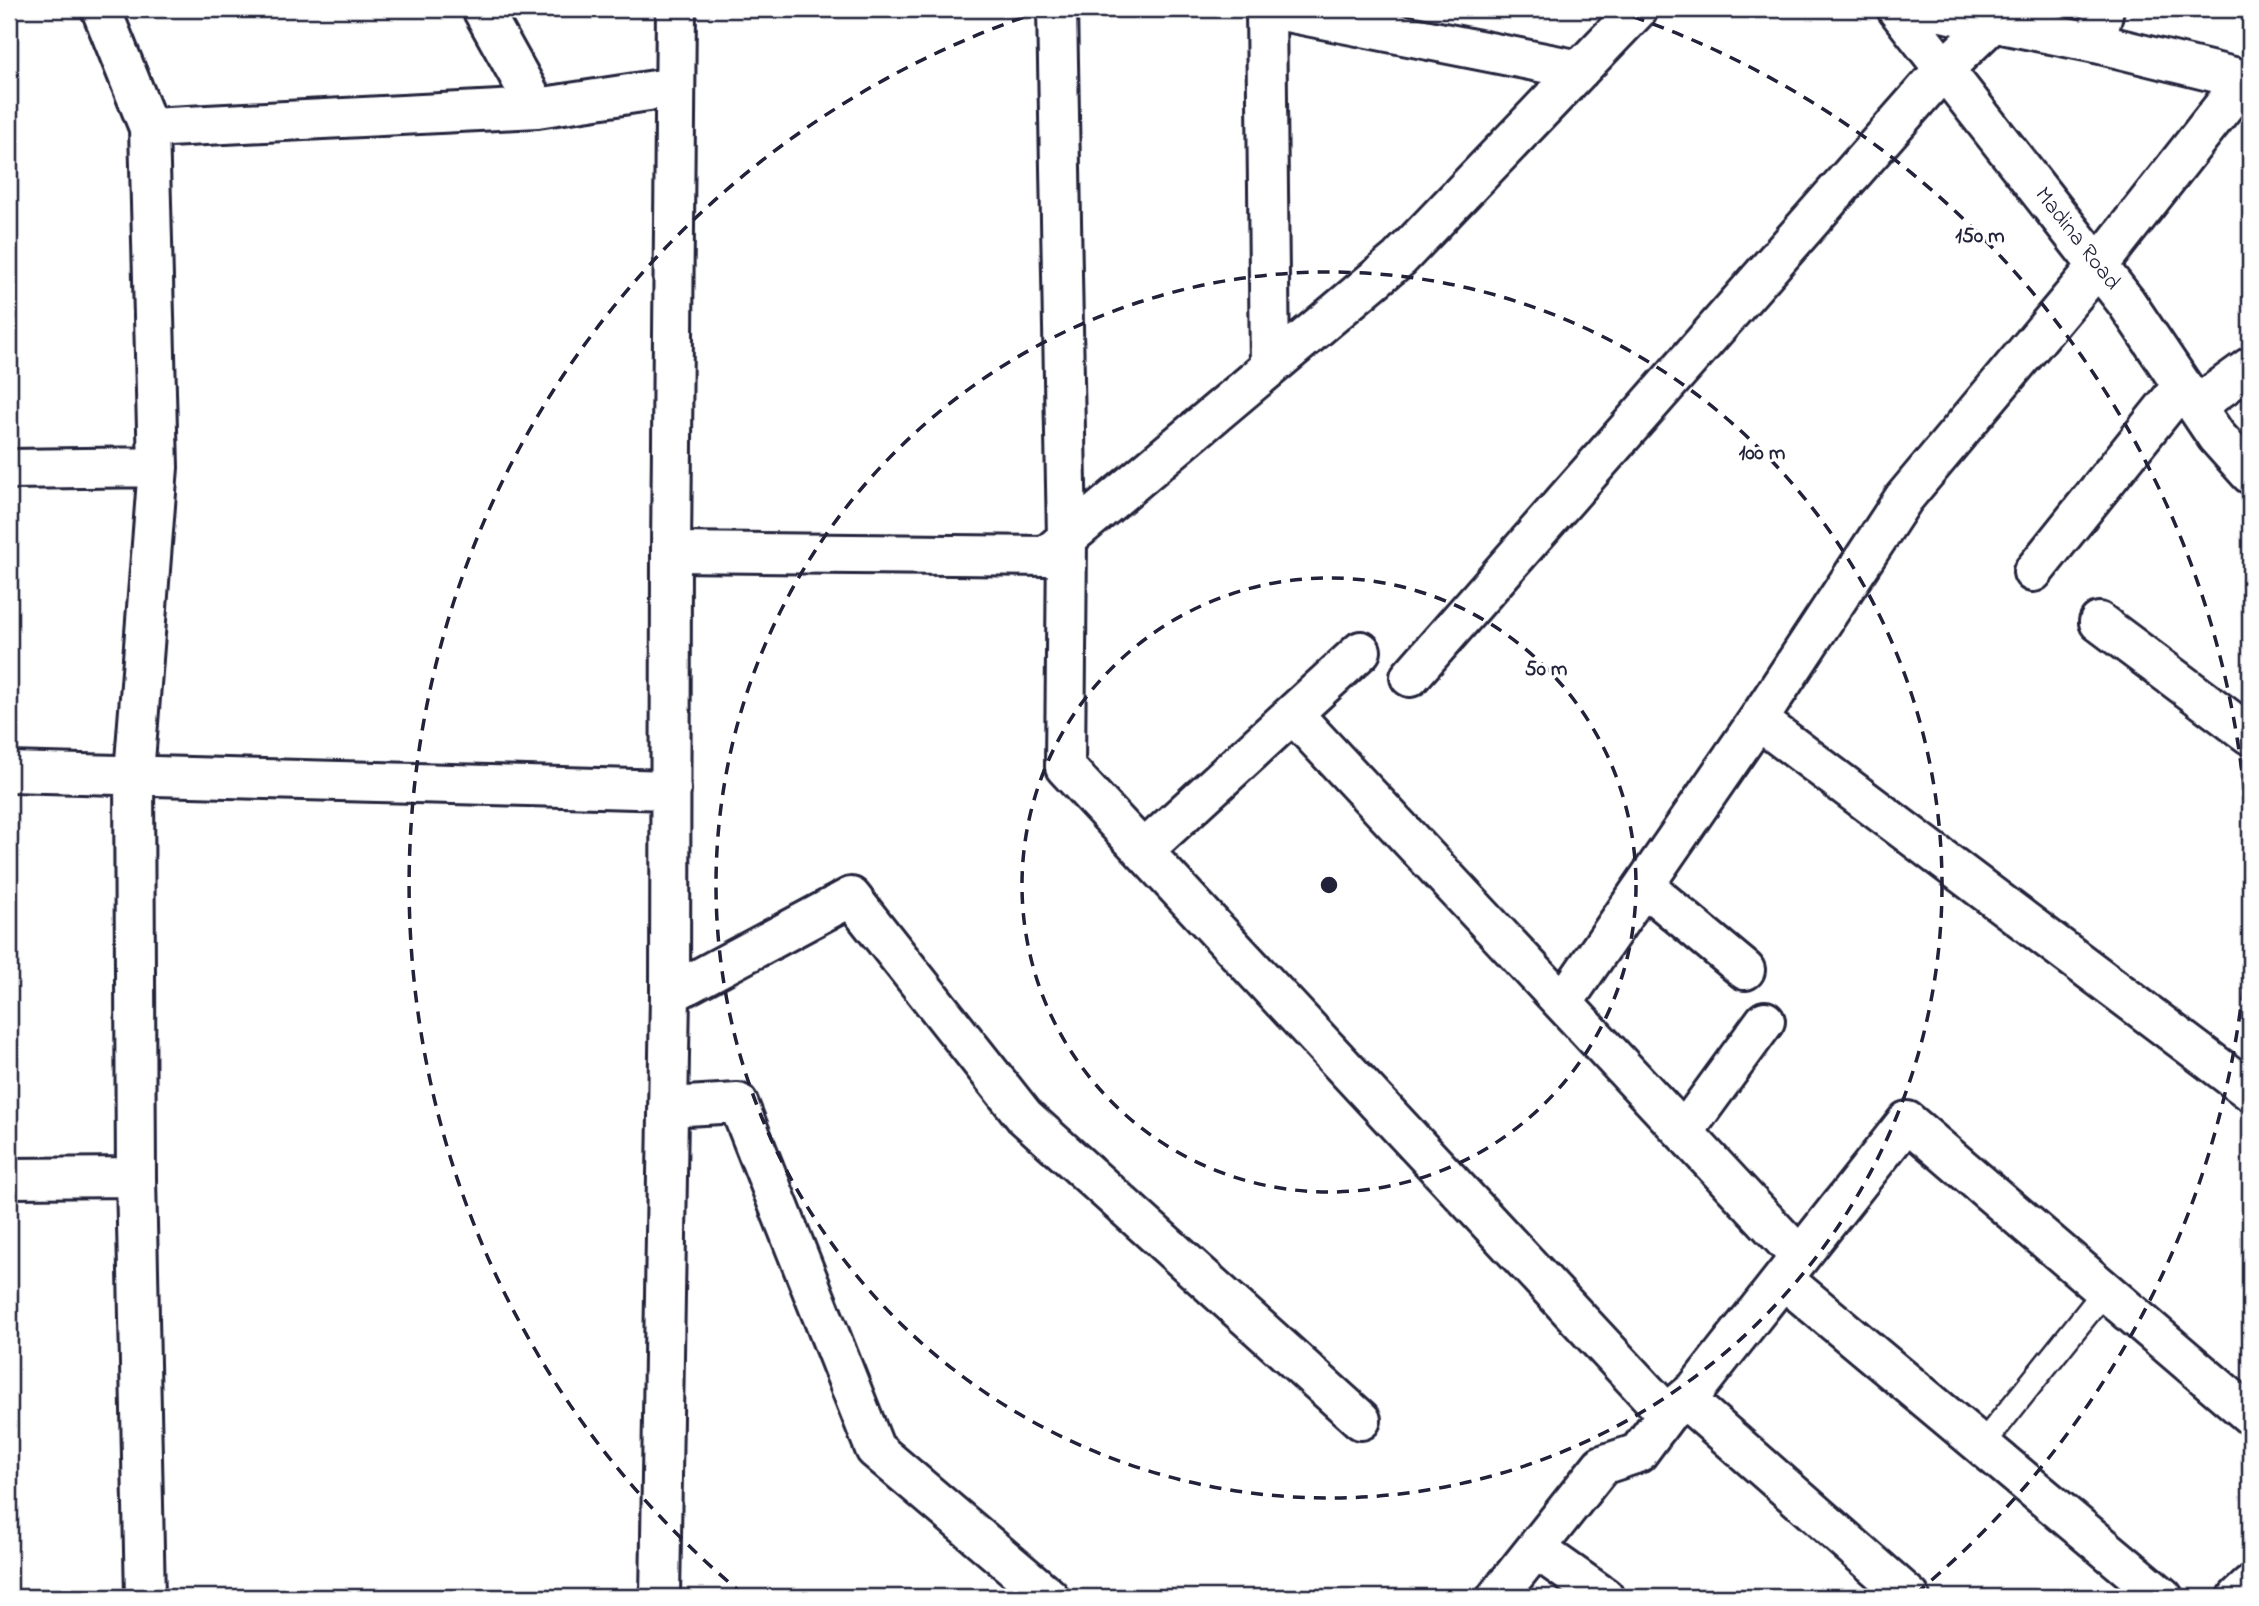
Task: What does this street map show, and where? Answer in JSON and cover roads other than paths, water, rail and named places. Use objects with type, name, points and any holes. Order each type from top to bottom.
[{"type":"street","points":[[101,9],[149,128],[158,467],[134,774],[136,1177],[145,1597]]},
{"type":"street","points":[[482,9],[537,108]]},
{"type":"street","points":[[660,1597],[669,1107],[676,9]]},
{"type":"street","points":[[1056,9],[1067,538],[1065,767],[1676,1406],[1910,1597]]},
{"type":"street","points":[[1266,9],[1270,367]]},
{"type":"street","points":[[1272,9],[1580,70]]},
{"type":"street","points":[[671,552],[1046,556],[1399,259],[1638,9]]},
{"type":"street","name":"Madina Road","points":[[1897,9],[2126,302],[2216,436],[2250,474]]},
{"type":"street","points":[[1563,1003],[1758,720],[1904,498],[2098,266],[2247,80],[2100,26],[1992,23],[1927,9]]},
{"type":"street","points":[[1410,677],[1944,69],[1992,23]]},
{"type":"street","points":[[149,128],[537,108],[676,87]]},
{"type":"street","points":[[2033,572],[2189,396],[2250,367]]},
{"type":"street","points":[[9,469],[158,467]]},
{"type":"street","points":[[2099,622],[2250,735]]},
{"type":"street","points":[[1143,851],[1361,651]]},
{"type":"street","points":[[1293,714],[1684,1132],[1792,1268],[1982,1446],[2163,1597]]},
{"type":"street","points":[[1758,720],[2250,1091]]},
{"type":"street","points":[[9,772],[671,790]]},
{"type":"street","points":[[1644,886],[1745,970]]},
{"type":"street","points":[[670,994],[850,897],[1024,1116],[1361,1420]]},
{"type":"street","points":[[1684,1132],[1765,1021]]},
{"type":"street","points":[[669,1107],[738,1103],[875,1450],[1049,1597]]},
{"type":"street","points":[[1497,1597],[1602,1465],[1638,1453],[1676,1406],[1695,1390],[1908,1121],[2250,1415]]},
{"type":"street","points":[[9,1178],[136,1177]]},
{"type":"street","points":[[1536,1549],[1604,1597]]},
{"type":"street","points":[[2238,1597],[2250,1586]]},
{"type":"lane","points":[[1982,1446],[2105,1291]]}]
